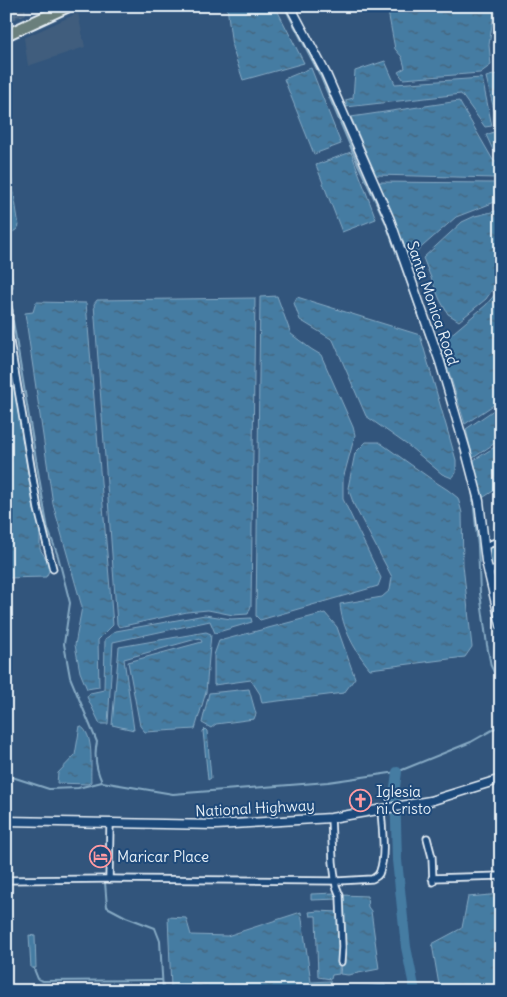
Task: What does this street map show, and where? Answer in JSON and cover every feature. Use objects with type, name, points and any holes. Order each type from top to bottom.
[{"type":"highway","points":[[6,35],[68,6]]},
{"type":"street","name":"Santa Monica Road","points":[[290,6],[326,74],[390,220],[440,362],[479,501],[489,572],[501,625]]},
{"type":"street","points":[[6,300],[9,311],[9,336],[38,509],[53,569]]},
{"type":"street","points":[[485,546],[501,540]]},
{"type":"street","points":[[489,572],[501,567]]},
{"type":"street","name":"National Highway","points":[[6,821],[216,825],[331,818],[420,803],[501,779]]},
{"type":"street","points":[[6,880],[372,879],[380,873],[383,841],[381,810]]},
{"type":"street","points":[[331,818],[335,880],[340,896],[341,962]]},
{"type":"street","points":[[109,879],[110,824]]},
{"type":"street","points":[[427,838],[431,852],[432,880],[501,876]]},
{"type":"shaded area","points":[[6,6],[25,6],[26,14],[6,23]]},
{"type":"shaded area","points":[[78,13],[85,47],[28,66],[24,38]]},
{"type":"shaded area","points":[[6,54],[13,89],[6,91]]},
{"type":"water","points":[[227,6],[275,6],[304,63],[243,80],[232,47]]},
{"type":"water","points":[[387,6],[495,6],[489,45],[491,65],[480,73],[403,79],[398,72],[405,68],[402,57],[395,49]]},
{"type":"water","points":[[385,61],[395,84],[482,78],[492,126],[485,127],[461,94],[346,107],[346,100],[353,98],[355,71]]},
{"type":"water","points":[[311,68],[341,144],[314,154],[284,79]]},
{"type":"water","points":[[497,74],[501,84],[501,158],[493,150],[486,135],[499,130],[486,77]]},
{"type":"water","points":[[459,101],[493,160],[501,166],[495,178],[376,175],[351,117]]},
{"type":"water","points":[[351,152],[376,219],[342,232],[316,165]]},
{"type":"water","points":[[6,165],[10,168],[19,226],[7,235],[13,287],[11,291],[8,289],[6,278]]},
{"type":"water","points":[[377,182],[495,183],[495,202],[456,217],[407,260]]},
{"type":"water","points":[[500,210],[501,277],[486,299],[459,321],[448,314],[440,300],[423,258],[462,222],[475,216]]},
{"type":"water","points":[[501,287],[501,400],[465,424],[441,346],[448,337],[486,305]]},
{"type":"water","points":[[277,296],[291,334],[321,355],[353,427],[355,435],[343,479],[343,499],[381,578],[378,586],[260,620],[256,616],[260,297]]},
{"type":"water","points":[[297,297],[420,335],[456,460],[456,473],[452,478],[442,474],[410,447],[366,416],[333,340],[300,320],[294,303]]},
{"type":"water","points":[[255,298],[251,606],[248,614],[233,615],[208,610],[187,612],[119,627],[117,624],[94,304],[97,300]]},
{"type":"water","points":[[36,302],[86,303],[113,625],[98,640],[99,687],[87,689],[80,672],[75,645],[82,607],[53,504],[25,313],[33,312]]},
{"type":"water","points":[[6,337],[34,510],[40,522],[40,549],[51,567],[46,577],[6,578]]},
{"type":"water","points":[[501,405],[501,439],[473,458],[466,429]]},
{"type":"water","points":[[366,442],[379,442],[458,498],[462,513],[463,565],[472,647],[465,657],[370,669],[350,639],[343,622],[340,604],[382,597],[390,590],[392,577],[354,505],[348,488],[355,453]]},
{"type":"water","points":[[501,443],[501,486],[481,499],[474,460]]},
{"type":"water","points":[[501,543],[501,564],[491,567],[488,550]]},
{"type":"water","points":[[325,613],[337,627],[355,678],[344,693],[262,703],[260,694],[251,680],[214,685],[214,655],[219,641]]},
{"type":"water","points":[[205,615],[231,619],[251,618],[252,622],[215,633],[210,621],[113,642],[108,724],[100,724],[87,697],[90,693],[104,690],[105,639],[116,631]]},
{"type":"water","points":[[206,632],[211,634],[206,692],[195,729],[145,732],[140,726],[128,662],[202,642],[200,638],[124,659],[134,730],[112,725],[119,647]]},
{"type":"water","points":[[249,689],[256,714],[254,719],[216,724],[211,728],[202,723],[209,693]]},
{"type":"water","points":[[80,726],[85,730],[90,743],[91,782],[88,784],[57,783],[58,773],[75,755]]},
{"type":"water","points":[[205,729],[207,731],[211,778],[208,780],[203,731]]},
{"type":"water","points":[[335,893],[339,899],[311,900],[311,894]]},
{"type":"water","points":[[501,894],[501,991],[440,991],[432,944],[462,928],[468,897]]},
{"type":"water","points":[[342,895],[367,896],[368,907],[371,911],[379,969],[348,975],[340,974],[343,947]]},
{"type":"water","points":[[301,912],[311,982],[330,981],[331,986],[271,991],[227,991],[194,985],[171,988],[168,917],[186,918],[191,935],[227,936]]},
{"type":"water","points":[[309,912],[338,912],[339,974],[332,975],[331,979],[318,977],[316,916],[310,916]]},
{"type":"water","points":[[29,935],[35,936],[36,968],[31,968]]},
{"type":"water","points":[[385,985],[386,991],[348,991],[350,988]]},
{"type":"waterway","points":[[284,6],[320,75],[385,221],[436,363],[457,432]]},
{"type":"waterway","points":[[501,14],[496,48],[501,71]]},
{"type":"waterway","points":[[13,321],[48,529],[58,556],[70,603],[64,644],[70,677],[97,742],[96,762],[102,782]]},
{"type":"waterway","points":[[472,489],[478,546],[480,593],[487,645],[491,666],[501,686]]},
{"type":"waterway","points":[[6,775],[49,789],[78,788],[102,782],[173,794],[328,782],[397,772],[471,742],[501,725]]},
{"type":"waterway","points":[[397,772],[395,787],[397,860],[406,947],[415,991]]},
{"type":"waterway","points":[[105,882],[107,907],[126,917],[155,928],[160,941],[163,991]]},
{"type":"waterway","points":[[34,969],[38,979],[43,981],[162,980]]},
{"type":"place","name":"Iglesia ni Cristo","points":[[360,800]]},
{"type":"place","name":"Maricar Place","points":[[101,856]]}]
